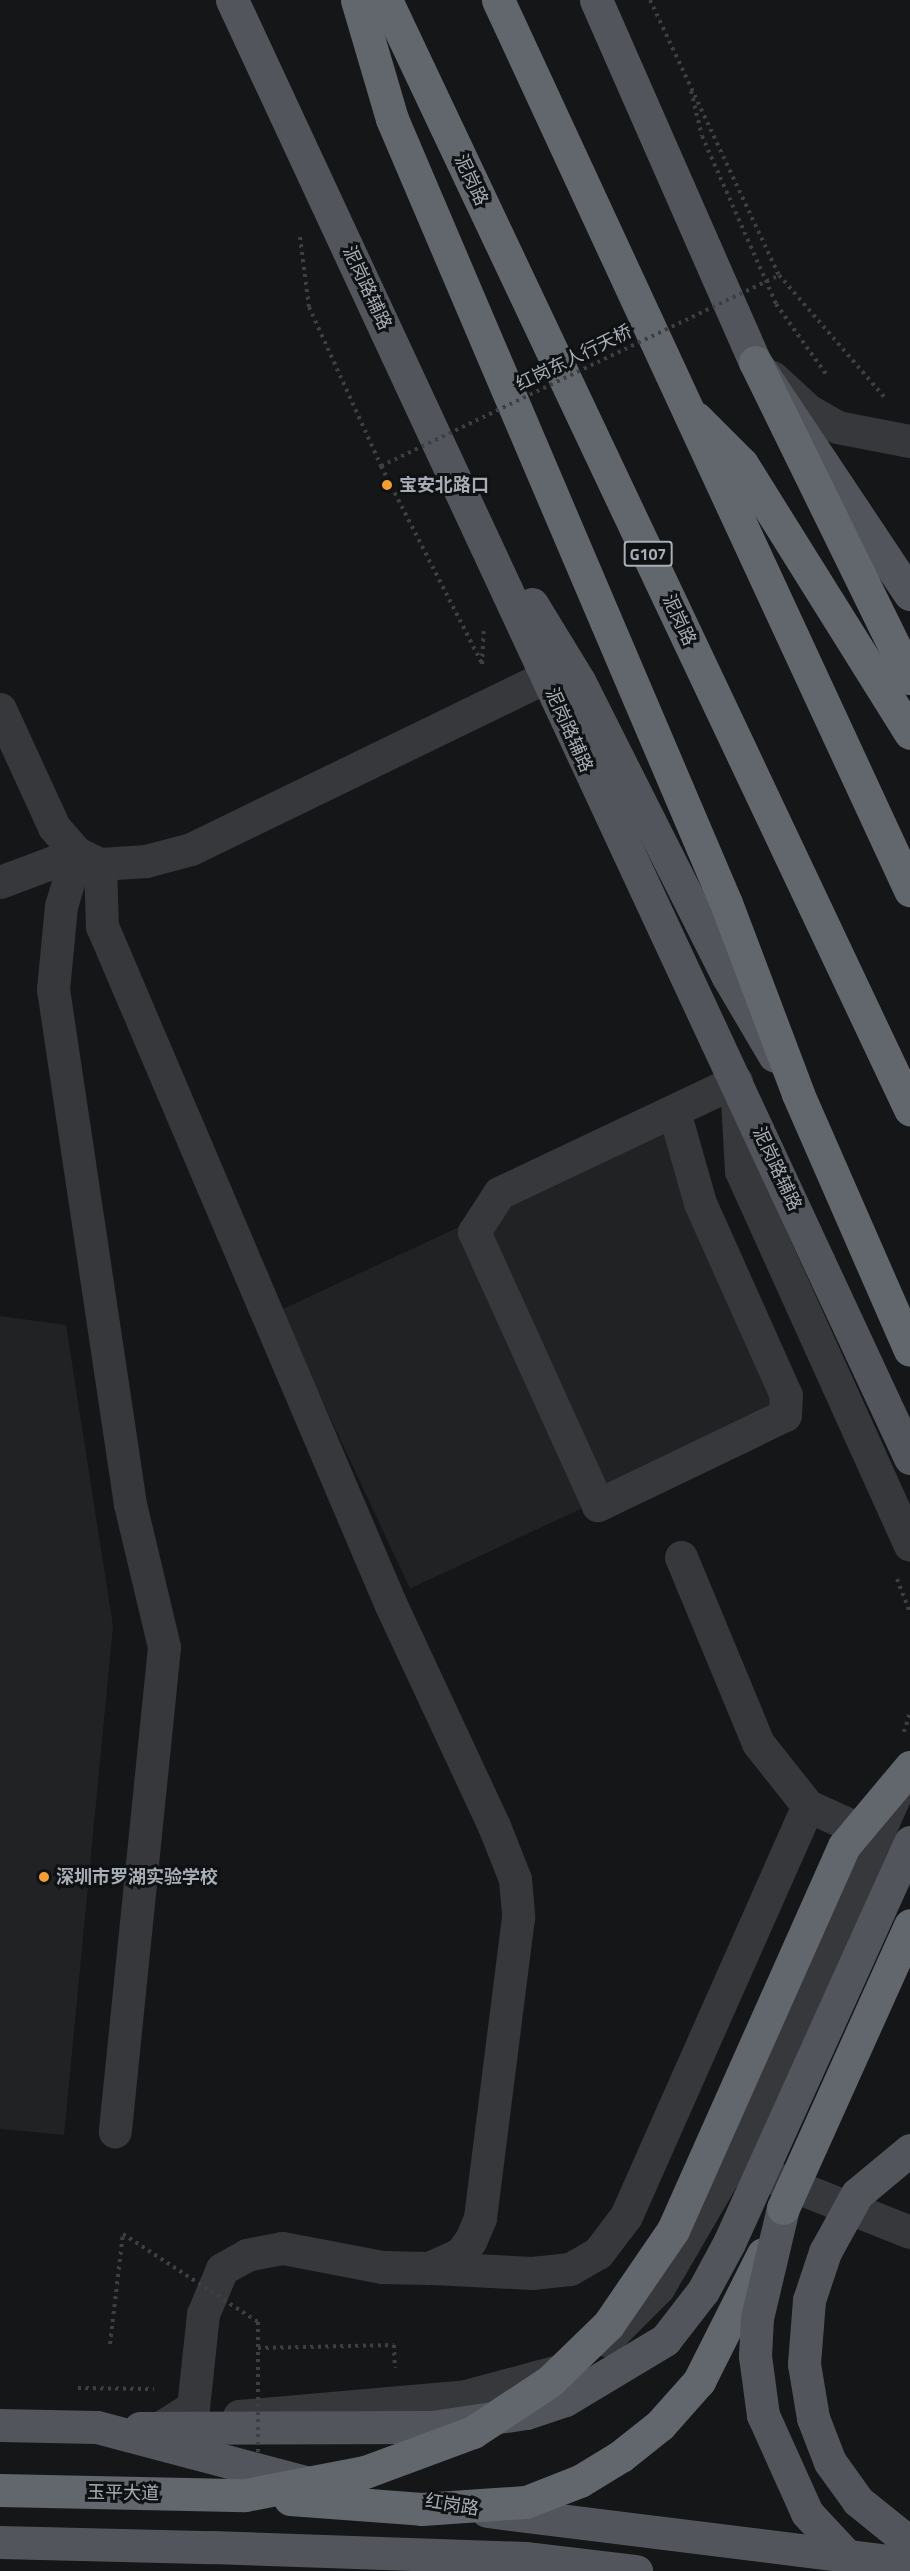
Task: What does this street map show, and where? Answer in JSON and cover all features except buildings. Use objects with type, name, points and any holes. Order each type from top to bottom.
[{"type":"highway","points":[[357,0],[392,119],[726,903],[798,1094],[910,1350]]},
{"type":"highway","name":"泥岗路","points":[[386,0],[910,1109]]},
{"type":"highway","points":[[498,0],[680,402],[910,891]]},
{"type":"highway","points":[[755,362],[910,678]]},
{"type":"highway","points":[[680,402],[742,464],[910,733]]},
{"type":"highway","points":[[245,2495],[376,2469],[473,2432],[533,2394],[608,2325],[673,2230],[844,1846],[910,1767]]},
{"type":"highway","points":[[245,2495],[470,2509],[526,2502],[580,2481],[660,2425],[699,2381],[737,2315],[910,1925]]},
{"type":"highway","name":"玉平大道","points":[[0,2490],[245,2495]]},
{"type":"main road","name":"泥岗路辅路","points":[[232,0],[910,1458]]},
{"type":"main road","points":[[596,0],[755,362],[910,594]]},
{"type":"main road","points":[[462,493],[579,681],[728,977],[798,1094]]},
{"type":"main road","points":[[97,2427],[432,2427],[526,2413],[566,2400],[665,2340],[703,2291],[729,2243],[910,1842]]},
{"type":"main road","points":[[910,2150],[857,2194],[825,2252],[809,2300],[804,2364],[813,2418],[830,2462],[858,2501],[910,2543]]},
{"type":"main road","points":[[783,2208],[758,2318],[756,2374],[763,2415],[807,2513],[861,2571]]},
{"type":"main road","name":"红岗路","points":[[0,2425],[97,2427],[274,2477],[574,2524],[910,2564]]},
{"type":"main road","points":[[0,2542],[525,2558],[636,2571]]},
{"type":"street","points":[[755,362],[808,410],[837,427],[910,441]]},
{"type":"street","points":[[0,882],[88,859],[146,861],[191,849],[546,677]]},
{"type":"street","points":[[0,709],[54,827],[88,859],[102,926],[390,1603],[515,1879],[518,1917],[480,2218],[460,2254],[428,2268]]},
{"type":"street","points":[[88,859],[61,906],[53,989],[130,1504],[164,1647],[115,2132]]},
{"type":"street","points":[[674,1111],[700,1203],[786,1395],[785,1415],[598,1505],[474,1232],[498,1193],[736,1081],[741,1171],[910,1545]]},
{"type":"street","points":[[681,1557],[758,1743],[808,1806],[877,1837]]},
{"type":"street","points":[[197,2428],[237,2416],[466,2396],[558,2371],[624,2325],[658,2288],[732,2161],[910,1762]]},
{"type":"street","points":[[159,2428],[193,2407],[203,2314],[222,2269],[247,2255],[282,2248],[382,2267],[532,2273],[570,2269],[598,2253],[626,2216],[808,1806]]},
{"type":"street","points":[[732,2161],[910,2232]]},
{"type":"path","points":[[650,0],[689,84],[714,131],[779,275],[876,388]]},
{"type":"path","points":[[689,84],[702,136],[776,304],[831,381]]},
{"type":"path","points":[[299,223],[309,307],[381,466],[463,634],[482,664]]},
{"type":"path","name":"红岗东人行天桥","points":[[381,466],[779,275]]},
{"type":"path","points":[[110,2344],[123,2234],[258,2322],[258,2465]]},
{"type":"path","points":[[238,2316],[243,2307]]},
{"type":"path","points":[[258,2348],[394,2345],[395,2376]]},
{"type":"shaded area","points":[[669,1129],[799,1407],[410,1589],[280,1310]]},
{"type":"shaded area","name":"深圳市罗湖实验学校","points":[[0,1316],[66,1325],[113,1626],[64,2135],[0,2129]]},
{"type":"place","name":"宝安北路口","points":[[387,485]]},
{"type":"place","name":"深圳市罗湖实验学校","points":[[44,1877]]}]
